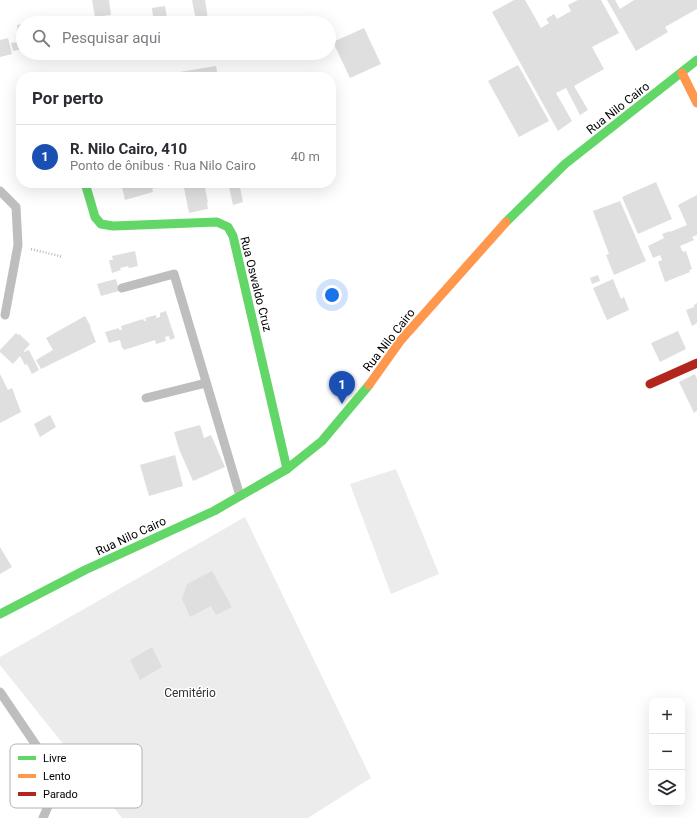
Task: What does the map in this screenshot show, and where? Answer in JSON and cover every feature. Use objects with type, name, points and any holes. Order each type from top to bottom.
[{"type":"street","name":"Rua Nilo Cairo","points":[[0,614],[85,570],[214,511],[287,468],[322,441],[374,378],[401,340],[500,227],[564,164],[697,60]]},
{"type":"street","points":[[682,73],[697,103]]},
{"type":"street","name":"Rua Oswaldo Cruz","points":[[86,188],[95,217],[101,224],[113,226],[217,222],[228,227],[234,236],[287,468]]},
{"type":"street","points":[[650,384],[697,363]]},
{"type":"lane","points":[[0,191],[16,207],[18,233],[18,245],[5,315]]},
{"type":"lane","points":[[122,288],[174,274],[240,496]]},
{"type":"lane","points":[[146,398],[206,382]]},
{"type":"lane","points":[[0,692],[35,744]]},
{"type":"lane","points":[[43,818],[47,808]]},
{"type":"green space","points":[[396,469],[439,574],[391,594],[350,484]]},
{"type":"green space","name":"Cemitério","points":[[245,517],[371,778],[308,818],[122,818],[114,808],[142,808],[142,744],[63,744],[0,665],[0,657]]},
{"type":"building","points":[[92,0],[109,0],[111,15],[95,16]]},
{"type":"building","points":[[192,0],[205,0],[208,16],[195,16]]},
{"type":"building","points":[[514,0],[525,0],[541,28],[549,23],[546,19],[554,14],[557,19],[571,11],[568,5],[578,0],[601,0],[619,33],[592,47],[604,69],[574,86],[588,110],[580,115],[566,88],[556,93],[572,121],[558,131],[492,12]]},
{"type":"building","points":[[607,0],[615,0],[620,9],[634,0],[697,0],[697,9],[665,27],[668,32],[636,51]]},
{"type":"building","points":[[165,6],[167,16],[153,16],[152,8]]},
{"type":"building","points":[[364,28],[381,64],[350,78],[336,48],[336,41]]},
{"type":"building","points":[[8,38],[12,54],[0,57],[0,40]]},
{"type":"building","points":[[16,42],[16,50],[13,51],[11,43]]},
{"type":"building","points":[[518,65],[549,121],[519,137],[488,81]]},
{"type":"building","points":[[216,66],[217,72],[179,72]]},
{"type":"building","points":[[656,182],[672,219],[638,234],[622,197]]},
{"type":"building","points":[[122,188],[155,188],[152,189],[153,192],[125,200]]},
{"type":"building","points":[[184,188],[205,188],[208,209],[189,213]]},
{"type":"building","points":[[229,188],[240,188],[243,202],[233,205]]},
{"type":"building","points":[[697,195],[697,235],[692,237],[694,240],[680,246],[683,252],[686,251],[692,269],[689,270],[690,272],[665,282],[658,262],[662,260],[660,255],[653,258],[648,246],[664,238],[662,234],[687,225],[678,205]]},
{"type":"building","points":[[620,201],[646,261],[614,275],[606,255],[609,254],[593,211]]},
{"type":"building","points":[[135,251],[138,266],[120,268],[121,270],[112,273],[109,260],[113,260],[112,256]]},
{"type":"building","points":[[598,275],[600,281],[592,284],[590,278]]},
{"type":"building","points":[[116,279],[119,291],[101,296],[97,284]]},
{"type":"building","points":[[613,279],[621,299],[624,297],[629,310],[607,320],[593,288]]},
{"type":"building","points":[[697,303],[697,323],[692,326],[686,310],[694,307]]},
{"type":"building","points":[[166,311],[175,338],[170,340],[169,336],[165,337],[166,341],[156,344],[155,340],[124,350],[120,340],[109,343],[105,332],[119,328],[119,330],[122,330],[121,326],[143,319],[146,321],[145,318],[156,315],[156,318],[160,317],[160,313]]},
{"type":"building","points":[[85,316],[91,327],[96,342],[41,369],[36,360],[53,350],[46,338]]},
{"type":"building","points":[[678,331],[686,349],[660,362],[651,343]]},
{"type":"building","points":[[16,333],[30,344],[24,352],[29,350],[39,370],[32,374],[27,364],[25,365],[20,356],[13,364],[0,352],[0,350]]},
{"type":"building","points":[[0,374],[8,390],[12,388],[21,412],[0,423]]},
{"type":"building","points":[[695,374],[697,379],[697,411],[694,413],[679,382]]},
{"type":"building","points":[[50,415],[56,427],[40,437],[34,424]]},
{"type":"building","points":[[200,425],[204,438],[211,435],[225,467],[193,481],[179,449],[174,432]]},
{"type":"building","points":[[175,455],[183,486],[149,496],[140,465]]},
{"type":"building","points":[[0,547],[12,567],[0,574]]},
{"type":"building","points":[[212,571],[232,607],[216,615],[211,606],[190,617],[182,599],[187,584]]},
{"type":"building","points":[[152,647],[162,667],[140,680],[130,660]]},
{"type":"traffic: fast","points":[[506,222],[565,164],[697,60]]},
{"type":"traffic: fast","points":[[86,188],[95,217],[101,224],[113,226],[217,222],[228,227],[233,236],[287,469]]},
{"type":"traffic: fast","points":[[0,614],[85,570],[214,511],[287,469],[322,441],[369,385]]},
{"type":"traffic: slow","points":[[682,73],[697,103]]},
{"type":"traffic: slow","points":[[369,385],[401,340],[506,222]]},
{"type":"traffic: jam","points":[[650,384],[697,363]]},
{"type":"place","name":"R. Nilo Cairo, 410","points":[[342,404]]}]
